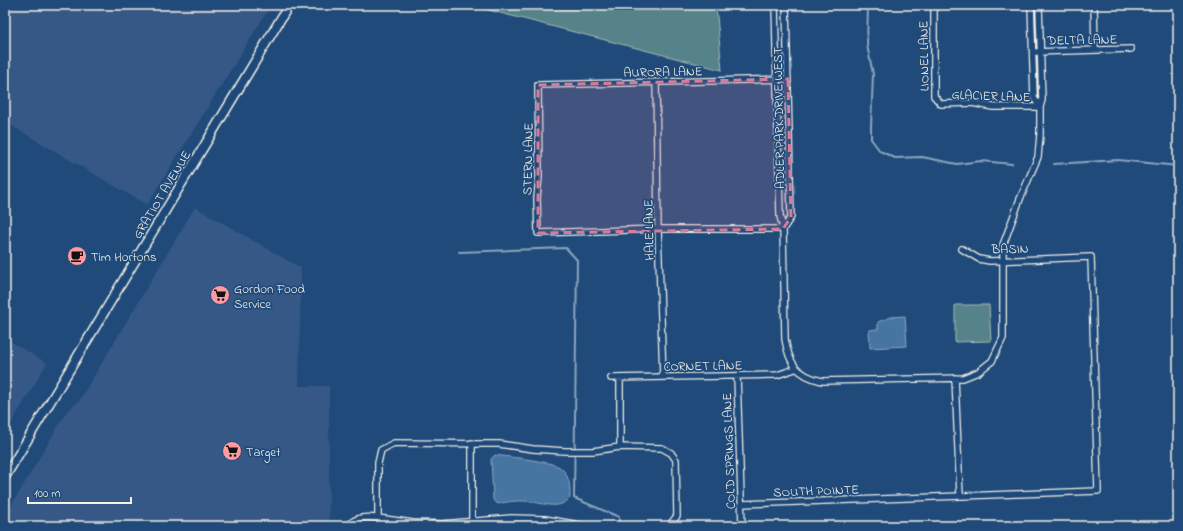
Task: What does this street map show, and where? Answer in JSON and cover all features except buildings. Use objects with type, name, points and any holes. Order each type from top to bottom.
[{"type":"main road","name":"GRATIOT AVENUE","points":[[5,477],[288,5]]},
{"type":"street","name":"ADLER PARK DRIVE WEST","points":[[775,5],[778,79],[780,216],[783,228],[785,339],[787,352],[796,368]]},
{"type":"street","name":"ADLER PARK DRIVE WEST","points":[[783,228],[791,217],[786,5]]},
{"type":"street","name":"LIONEL LANE","points":[[934,5],[934,96],[941,104]]},
{"type":"street","points":[[1031,5],[1034,98],[1040,107]]},
{"type":"street","points":[[796,368],[813,379],[822,381],[963,378],[978,372],[992,361],[1003,338],[1003,245],[1038,157],[1040,107],[1042,100],[1039,5]]},
{"type":"street","points":[[1094,5],[1095,50]]},
{"type":"street","name":"DELTA LANE","points":[[1032,52],[1131,49]]},
{"type":"street","name":"AURORA LANE","points":[[538,84],[788,79]]},
{"type":"street","name":"HALE LANE","points":[[656,82],[658,229],[663,377]]},
{"type":"street","name":"STERN LANE","points":[[538,84],[538,233],[658,229]]},
{"type":"street","name":"GLACIER LANE","points":[[941,104],[972,103],[993,107],[1040,107]]},
{"type":"street","points":[[658,229],[783,228]]},
{"type":"street","name":"BASIN","points":[[960,496],[1098,491],[1091,257],[990,261],[979,258],[962,249]]},
{"type":"street","name":"CORNET LANE","points":[[611,378],[777,375],[796,368]]},
{"type":"street","name":"COLD SPRINGS LANE","points":[[736,376],[742,526]]},
{"type":"street","points":[[620,378],[620,447]]},
{"type":"street","points":[[955,378],[960,496]]},
{"type":"street","points":[[378,518],[378,463],[380,450],[394,443],[499,444],[533,449],[565,451],[620,447],[662,448],[671,453],[676,460],[677,516],[669,526]]},
{"type":"street","points":[[472,443],[472,522]]},
{"type":"street","name":"SOUTH POINTE","points":[[741,504],[960,496]]},
{"type":"street","points":[[348,526],[355,519],[367,517],[413,523],[442,524],[511,518],[545,518],[585,526]]},
{"type":"highlighted area","points":[[788,79],[791,217],[783,229],[538,233],[538,85]]},
{"type":"shaded area","points":[[5,5],[271,5],[147,205],[5,122]]},
{"type":"shaded area","points":[[195,207],[301,268],[299,386],[329,386],[329,526],[5,526],[5,516],[67,411],[79,401]]},
{"type":"shaded area","points":[[905,316],[907,346],[870,348],[869,330],[878,329],[878,322],[891,317]]},
{"type":"shaded area","points":[[5,338],[47,363],[5,434]]},
{"type":"shaded area","points":[[495,455],[520,458],[558,466],[565,472],[568,479],[570,486],[570,498],[566,502],[557,505],[548,505],[528,501],[498,504],[493,500],[491,459]]},
{"type":"green space","points":[[469,5],[716,5],[722,70]]},
{"type":"green space","points":[[955,305],[989,305],[991,341],[955,342]]},
{"type":"waterway","points":[[868,5],[867,45],[873,74],[871,139],[880,151],[895,158],[922,157],[957,164],[981,161],[1012,164]]},
{"type":"waterway","points":[[1054,164],[1118,160],[1178,166]]},
{"type":"waterway","points":[[459,252],[566,248],[577,260],[574,498],[619,517],[619,526]]},
{"type":"place","name":"Tim Hortons","points":[[77,256]]},
{"type":"place","name":"Gordon Food Service","points":[[220,295]]},
{"type":"place","name":"Target","points":[[232,451]]}]
